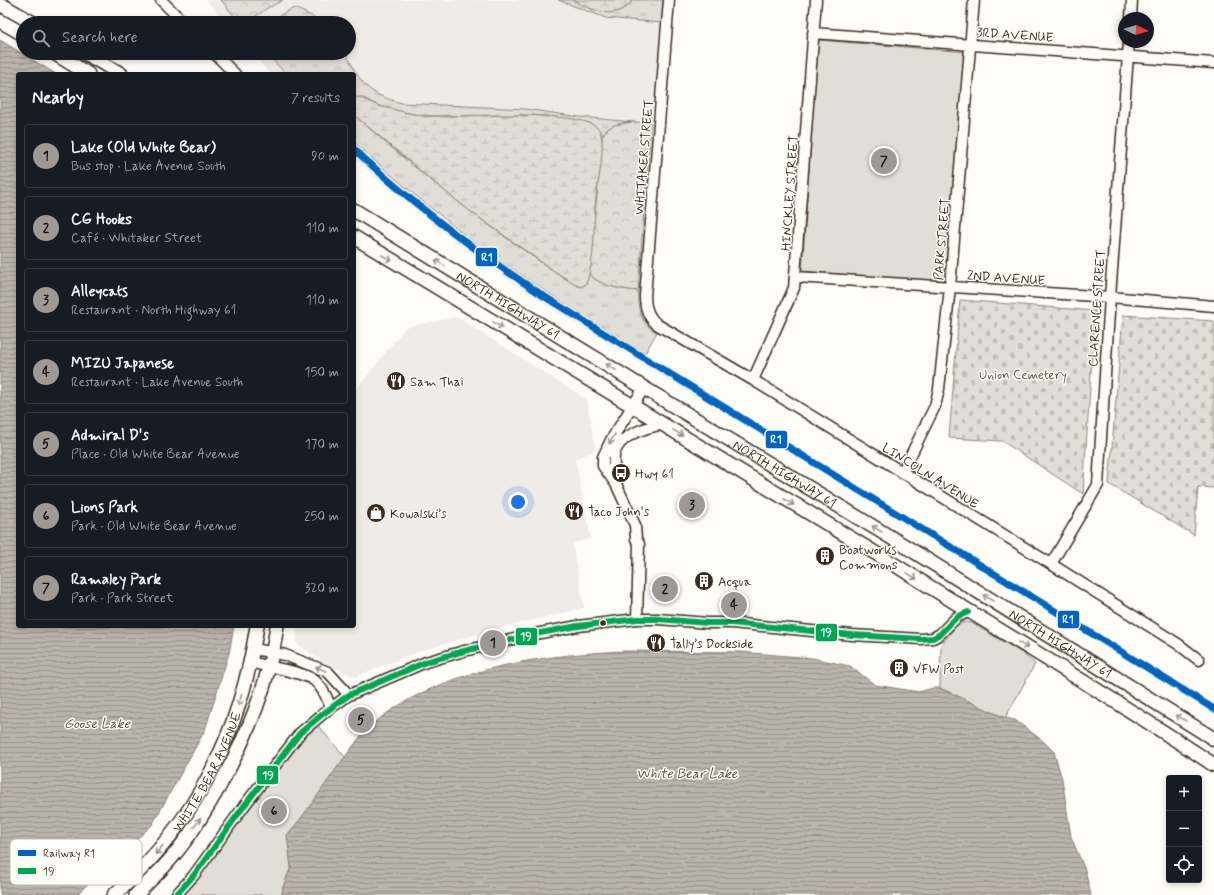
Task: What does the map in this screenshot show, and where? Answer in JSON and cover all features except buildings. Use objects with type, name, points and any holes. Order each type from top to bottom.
[{"type":"main road","points":[[0,4],[21,16]]},
{"type":"main road","points":[[0,21],[16,30]]},
{"type":"main road","points":[[65,60],[85,72]]},
{"type":"main road","points":[[97,60],[118,72]]},
{"type":"main road","name":"NORTH HIGHWAY 61","points":[[356,211],[819,494],[1214,739]]},
{"type":"main road","name":"NORTH HIGHWAY 61","points":[[356,239],[664,424],[803,511],[900,568],[968,612],[1163,730],[1214,765]]},
{"type":"main road","name":"WHITE BEAR AVENUE","points":[[142,868],[185,817],[219,758],[231,729],[254,649],[258,628]]},
{"type":"main road","name":"WHITE BEAR AVENUE","points":[[136,895],[173,856],[204,814],[236,757],[260,699],[270,667],[277,628]]},
{"type":"main road","points":[[1195,727],[1214,733]]},
{"type":"main road","name":"WHITE BEAR AVENUE","points":[[114,895],[125,885]]},
{"type":"street","points":[[161,0],[177,16]]},
{"type":"street","name":"WHITAKER STREET","points":[[649,315],[646,307],[645,296],[669,0]]},
{"type":"street","name":"HINCKLEY STREET","points":[[753,380],[794,288],[796,277],[816,0]]},
{"type":"street","name":"PARK STREET","points":[[902,473],[935,406],[939,389],[950,287],[974,0]]},
{"type":"street","points":[[1131,12],[1132,0]]},
{"type":"street","name":"3RD AVENUE","points":[[813,33],[1214,63]]},
{"type":"street","name":"CLARENCE STREET","points":[[1051,564],[1098,485],[1129,48]]},
{"type":"street","points":[[221,60],[233,72]]},
{"type":"street","name":"2ND AVENUE","points":[[796,277],[1110,297],[1214,306]]},
{"type":"street","name":"LINCOLN AVENUE","points":[[649,315],[658,325],[753,380],[1051,564],[1178,644],[1199,660]]},
{"type":"street","points":[[637,619],[640,544],[636,538],[635,525],[616,484],[603,466],[603,457],[611,440],[644,388]]},
{"type":"street","points":[[616,484],[614,455],[619,445],[635,432],[648,427],[664,424]]},
{"type":"street","points":[[176,895],[194,875],[294,739],[314,721],[349,695],[426,662],[464,651],[564,628],[637,619],[658,619],[721,624],[732,623],[852,635],[933,638],[940,634],[958,617],[968,612]]},
{"type":"street","points":[[254,649],[301,661],[328,672],[349,695]]},
{"type":"street","points":[[250,662],[298,673],[314,680],[324,692],[331,708]]},
{"type":"shaded area","points":[[206,0],[665,0],[660,58],[653,103],[648,169],[358,145],[589,318],[704,388],[696,397],[543,303],[484,263],[441,231],[356,160],[356,72],[268,72],[258,60],[356,60],[356,16],[220,16]]},
{"type":"shaded area","points":[[457,317],[587,400],[595,447],[593,451],[575,459],[591,539],[572,543],[584,608],[488,631],[417,652],[355,677],[321,661],[296,643],[297,628],[356,628],[356,390],[406,327]]},
{"type":"green space","points":[[221,0],[283,0],[256,16],[234,16]]},
{"type":"green space","points":[[558,0],[572,0],[596,11],[627,7],[633,0],[665,0],[663,23],[606,18]]},
{"type":"green space","points":[[572,0],[633,0],[626,7],[611,13],[596,10]]},
{"type":"green space","points":[[294,8],[311,16],[279,16]]},
{"type":"green space","points":[[818,40],[967,52],[948,283],[802,271]]},
{"type":"green space","points":[[273,60],[350,60],[356,72],[284,72]]},
{"type":"green space","points":[[356,72],[366,86],[373,92],[390,100],[402,103],[525,109],[580,117],[633,122],[615,125],[608,129],[602,137],[601,132],[590,123],[563,118],[533,115],[425,116],[379,106],[361,97],[356,98]]},
{"type":"green space","points":[[356,98],[379,106],[425,116],[547,116],[572,119],[590,124],[600,131],[602,137],[602,154],[596,197],[593,253],[586,284],[582,287],[578,286],[554,271],[447,193],[356,117]]},
{"type":"green space","points":[[356,117],[406,160],[487,224],[572,283],[578,286],[586,284],[589,274],[606,285],[638,291],[639,309],[643,320],[651,329],[657,332],[645,353],[529,281],[474,242],[387,172],[356,144]]},
{"type":"green space","points":[[633,122],[651,123],[638,291],[606,285],[589,274],[602,137],[606,130],[614,125]]},
{"type":"green space","name":"Union Cemetery","points":[[960,300],[1095,311],[1083,494],[1002,441],[949,438]]},
{"type":"green space","points":[[1123,315],[1214,321],[1214,488],[1198,487],[1194,535],[1109,484]]},
{"type":"green space","points":[[965,622],[972,623],[1022,653],[1035,664],[1005,718],[940,688],[941,645],[956,626]]},
{"type":"green space","points":[[314,721],[345,757],[288,835],[291,867],[283,887],[282,895],[176,895]]},
{"type":"water","name":"Goose Lake","points":[[0,40],[16,50],[16,60],[33,60],[53,72],[16,72],[16,628],[234,628],[229,653],[205,730],[152,825],[137,839],[10,839],[10,885],[87,885],[76,895],[0,895]]},
{"type":"water","name":"White Bear Lake","points":[[625,651],[740,652],[812,658],[850,666],[875,685],[919,692],[933,688],[940,688],[1005,718],[1015,720],[1043,741],[1054,752],[1062,779],[1071,837],[1085,870],[1091,895],[282,895],[283,887],[291,867],[287,835],[363,733],[395,708],[425,692],[457,679],[490,669],[558,656]]},
{"type":"rail line","name":"R1","points":[[356,151],[399,190],[446,228],[545,297],[1214,709]]},
{"type":"transit line","name":"19","points":[[176,895],[194,875],[244,806],[300,733],[349,695],[426,662],[535,634],[578,626],[637,619],[732,623],[852,635],[921,639],[933,638],[940,634],[957,617],[968,612]]},
{"type":"place","name":"Ramaley Park","points":[[884,161]]},
{"type":"place","name":"Sam Thai","points":[[396,381]]},
{"type":"place","name":"Hwy 61","points":[[621,473]]},
{"type":"place","name":"Alleycats","points":[[692,505]]},
{"type":"place","name":"Taco John's","points":[[574,511]]},
{"type":"place","name":"Kowalski’s","points":[[376,513]]},
{"type":"place","name":"Boatworks Commons","points":[[825,556]]},
{"type":"place","name":"Acqua","points":[[704,581]]},
{"type":"place","name":"CG Hooks","points":[[665,589]]},
{"type":"place","name":"MIZU Japanese","points":[[734,605]]},
{"type":"place","name":"Lake (Old White Bear)","points":[[493,643]]},
{"type":"place","name":"Tally’s Dockside","points":[[656,643]]},
{"type":"place","name":"VFW Post","points":[[899,668]]},
{"type":"place","name":"Admiral D's","points":[[361,720]]},
{"type":"place","name":"Lions Park","points":[[274,811]]}]
